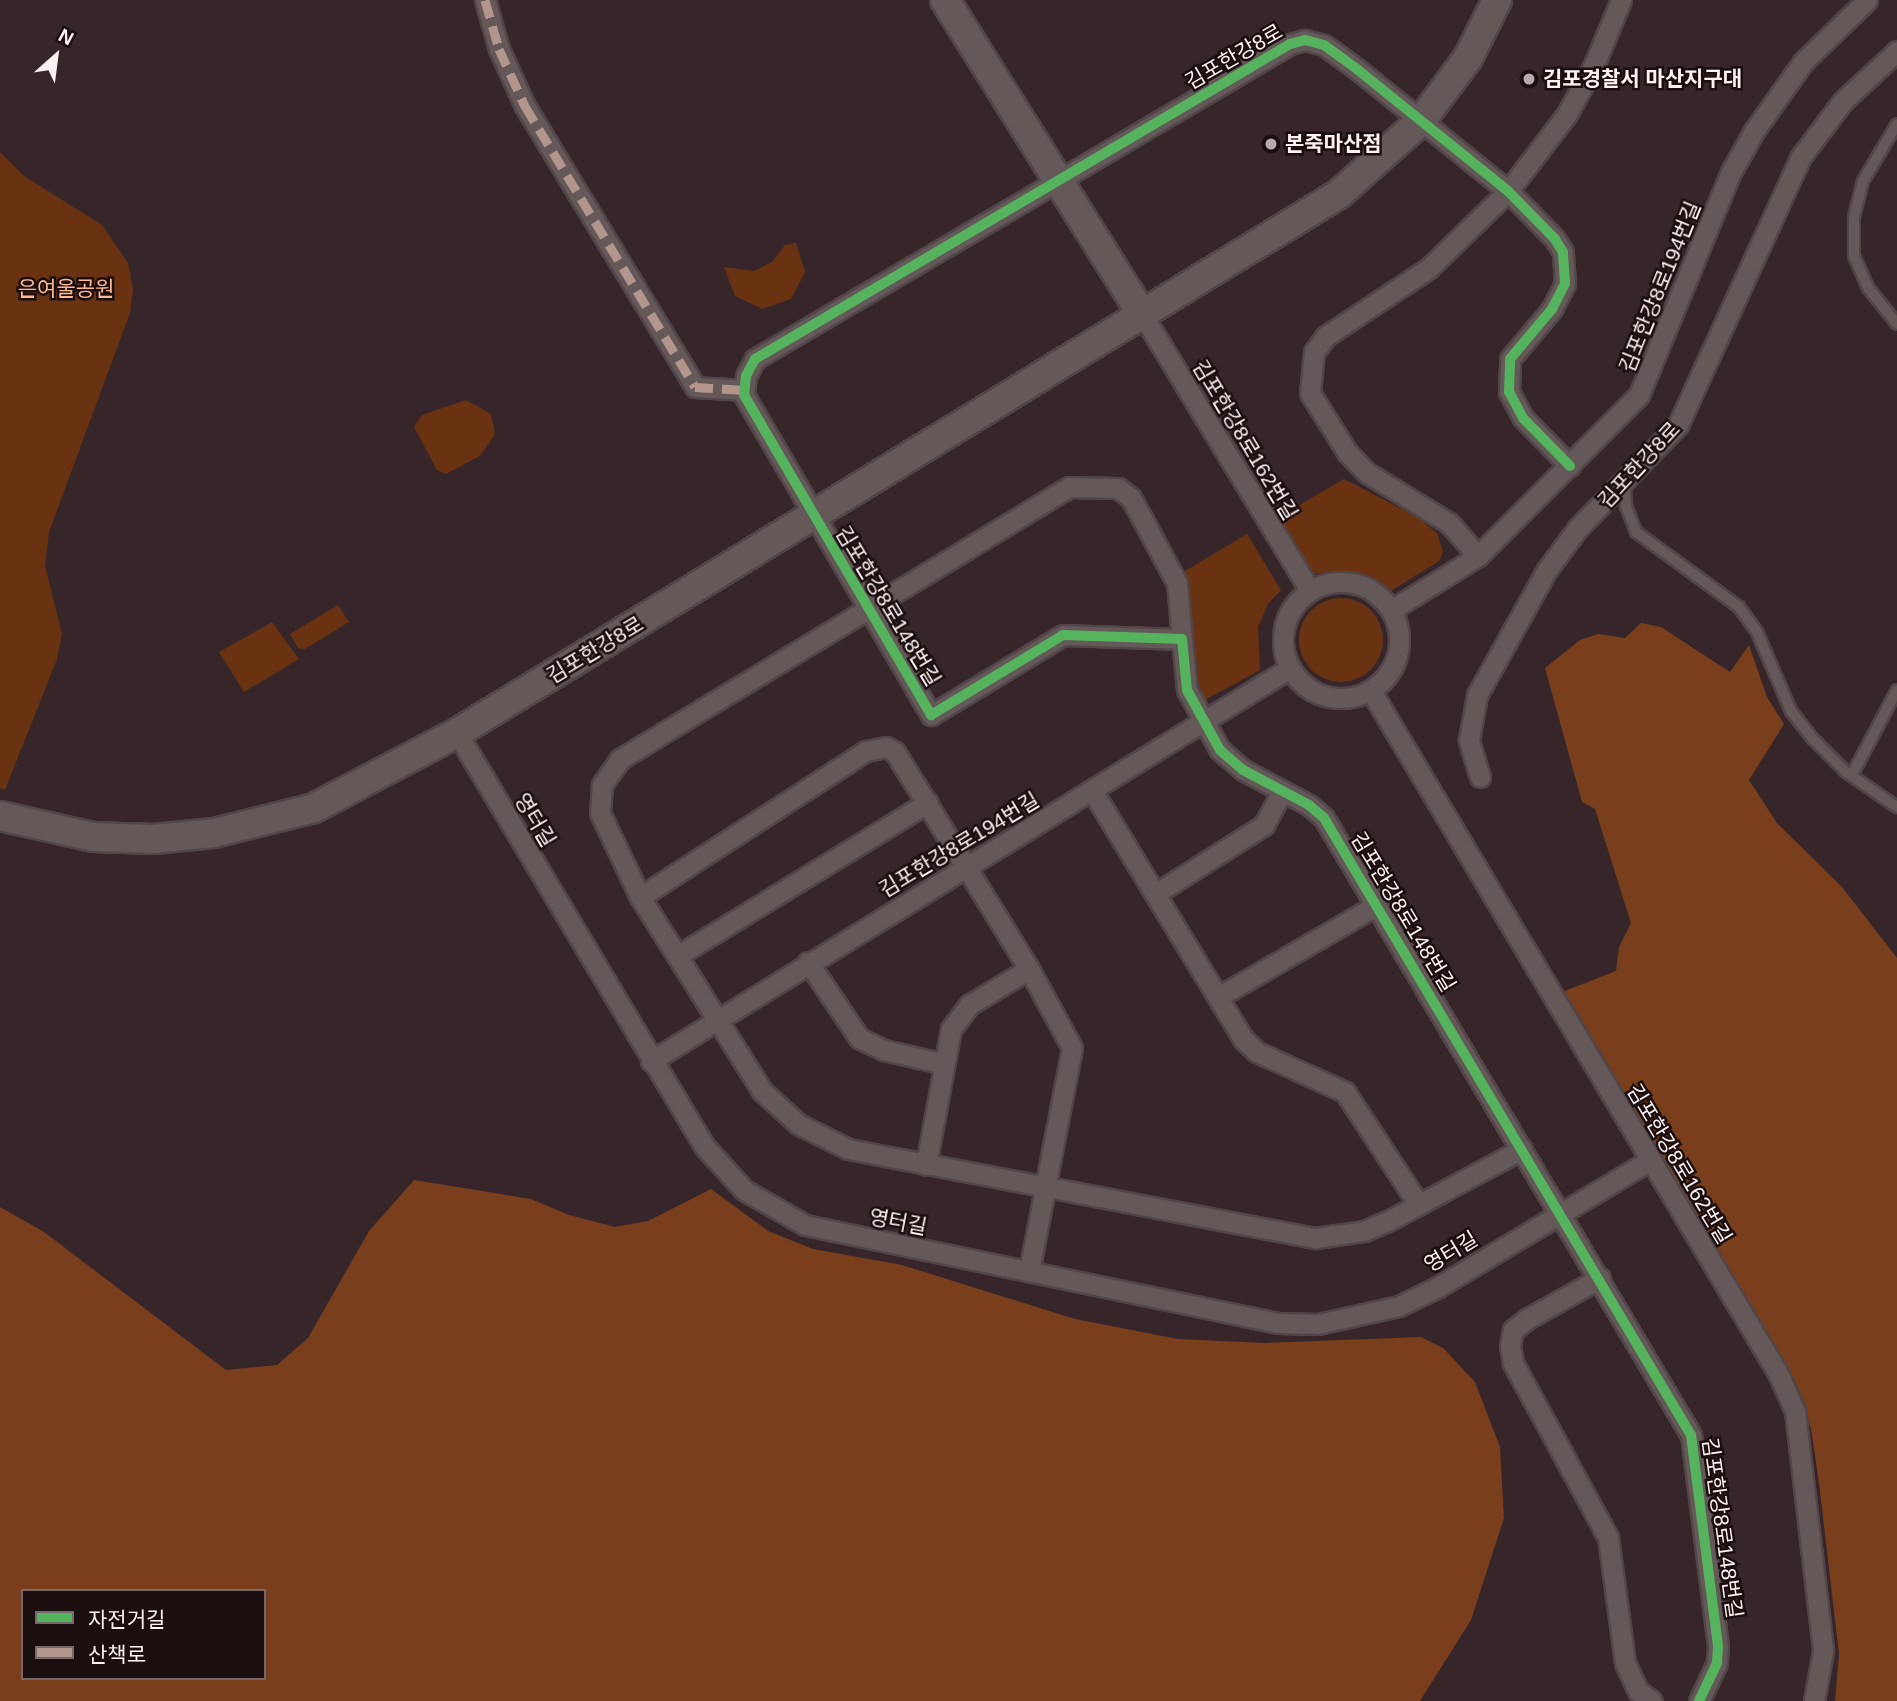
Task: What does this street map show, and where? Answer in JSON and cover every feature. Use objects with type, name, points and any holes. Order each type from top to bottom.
[{"type":"street","points":[[485,0],[499,49],[525,106],[695,387],[745,390]]},
{"type":"street","points":[[945,0],[1142,314]]},
{"type":"street","name":"김포한강8로","points":[[0,816],[93,837],[154,839],[214,833],[314,808],[457,733],[814,518],[1339,194],[1421,121],[1468,58],[1497,0]]},
{"type":"street","points":[[1478,556],[1449,523],[1360,466],[1310,393],[1309,376],[1314,352],[1326,336],[1429,268],[1465,238],[1508,191],[1567,114],[1594,65],[1621,0]]},
{"type":"street","name":"김포한강8로194번길","points":[[1391,610],[1478,556],[1639,395],[1731,172],[1754,131],[1803,62],[1867,0]]},
{"type":"street","name":"김포한강8로","points":[[745,390],[755,359],[1305,40],[1324,45],[1421,121]]},
{"type":"street","name":"김포한강8로","points":[[1480,777],[1469,740],[1477,695],[1547,570],[1577,529],[1625,483],[1678,425],[1699,388],[1778,200],[1800,158],[1843,101],[1897,51]]},
{"type":"street","points":[[1421,121],[1508,191],[1555,239],[1566,272],[1556,302],[1510,359],[1509,392],[1523,418],[1570,466]]},
{"type":"street","name":"김포한강8로162번길","points":[[1142,314],[1310,590]]},
{"type":"street","name":"김포한강8로148번길","points":[[745,390],[814,518],[930,715],[1063,635],[1182,639],[1186,690],[1220,751],[1243,770],[1324,818],[1684,1419],[1695,1451],[1718,1647],[1717,1663],[1699,1701]]},
{"type":"street","points":[[869,610],[1069,487],[1108,486],[1118,488],[1131,498],[1163,550],[1177,583],[1182,639]]},
{"type":"street","points":[[1327,583],[1363,586],[1391,610],[1398,627],[1395,663],[1371,691],[1352,698],[1332,698],[1312,692],[1290,668],[1282,642],[1285,622],[1295,604],[1310,590],[1327,583]]},
{"type":"street","name":"김포한강8로148번길","points":[[869,610],[620,759],[608,770],[598,799],[600,813],[640,897],[762,1091],[798,1124],[848,1149],[1293,1237],[1364,1231],[1419,1205],[1522,1149]]},
{"type":"street","name":"김포한강8로194번길","points":[[651,1061],[967,865],[1093,792],[1290,668]]},
{"type":"street","name":"김포한강8로162번길","points":[[1371,691],[1778,1373],[1795,1411],[1823,1651],[1814,1701]]},
{"type":"street","name":"영터길","points":[[457,733],[651,1061],[705,1147],[744,1191],[770,1208],[805,1225],[1278,1323],[1318,1324],[1399,1306],[1650,1160]]},
{"type":"street","points":[[640,897],[876,747],[895,752],[967,865],[1072,1048],[1029,1271]]},
{"type":"street","points":[[1155,894],[1265,825],[1282,791]]},
{"type":"street","points":[[1093,792],[1243,1039],[1257,1052],[1345,1092],[1419,1205]]},
{"type":"street","points":[[677,956],[928,802]]},
{"type":"street","points":[[1218,997],[1377,905]]},
{"type":"street","points":[[808,962],[859,1038],[884,1050],[944,1064]]},
{"type":"street","points":[[926,1165],[944,1064],[957,1019],[969,1005],[1029,969]]},
{"type":"street","points":[[1600,1278],[1527,1319],[1513,1330],[1510,1346],[1513,1363],[1608,1537],[1625,1663],[1638,1691],[1652,1701]]},
{"type":"lane","points":[[1897,124],[1867,171],[1854,218],[1854,256],[1869,289],[1897,324]]},
{"type":"lane","points":[[1625,483],[1626,506],[1636,532],[1739,607],[1763,643],[1791,711],[1813,739],[1852,775],[1897,807]]},
{"type":"lane","points":[[1852,775],[1897,690]]},
{"type":"green space","name":"은여울공원","points":[[0,152],[24,176],[102,225],[128,263],[133,289],[130,313],[49,532],[45,566],[62,634],[57,659],[5,790],[0,788]]},
{"type":"green space","points":[[796,243],[805,272],[791,299],[762,309],[735,296],[724,267],[754,271],[772,262],[785,245]]},
{"type":"green space","points":[[466,400],[491,414],[495,434],[480,456],[446,474],[437,470],[414,427],[422,415]]},
{"type":"green space","points":[[1344,479],[1417,517],[1437,533],[1443,552],[1439,561],[1381,597],[1355,577],[1331,572],[1306,575],[1274,520]]},
{"type":"green space","points":[[1247,534],[1281,590],[1268,604],[1258,627],[1260,670],[1199,703],[1192,700],[1180,574]]},
{"type":"green space","points":[[1341,598],[1357,601],[1371,610],[1380,624],[1383,640],[1380,656],[1371,670],[1357,679],[1341,682],[1325,679],[1311,670],[1302,656],[1299,640],[1302,624],[1311,610],[1325,601]]},
{"type":"green space","points":[[338,605],[349,622],[305,649],[298,648],[290,634]]},
{"type":"green space","points":[[272,622],[299,659],[244,692],[219,652]]},
{"type":"shaded area","points":[[1641,623],[1661,627],[1730,672],[1749,645],[1767,697],[1784,724],[1749,780],[1777,823],[1842,887],[1897,958],[1897,1701],[1835,1701],[1839,1654],[1819,1483],[1811,1429],[1795,1385],[1562,992],[1616,971],[1619,947],[1631,923],[1595,809],[1582,802],[1545,668],[1580,640],[1598,634],[1625,638]]},
{"type":"shaded area","points":[[414,1180],[531,1199],[569,1215],[615,1227],[648,1221],[711,1189],[768,1231],[813,1249],[902,1265],[1075,1319],[1178,1339],[1265,1343],[1421,1337],[1443,1348],[1475,1382],[1500,1447],[1504,1518],[1471,1620],[1420,1701],[0,1701],[0,1207],[44,1232],[226,1370],[277,1365],[308,1338],[369,1231]]},
{"type":"marked path","points":[[485,0],[499,49],[525,106],[695,387],[745,390]]},
{"type":"cycle path","points":[[1570,466],[1523,418],[1509,392],[1510,359],[1552,309],[1565,283],[1563,252],[1555,239],[1508,191],[1357,69],[1324,45],[1305,40],[1290,44],[755,359],[746,376],[744,395],[931,715],[1063,635],[1182,639],[1187,690],[1220,750],[1243,770],[1309,805],[1324,818],[1691,1435],[1718,1647],[1717,1663],[1699,1701]]},
{"type":"place","name":"김포경찰서 마산지구대","points":[[1529,79]]},
{"type":"place","name":"본죽마산점","points":[[1271,144]]}]
